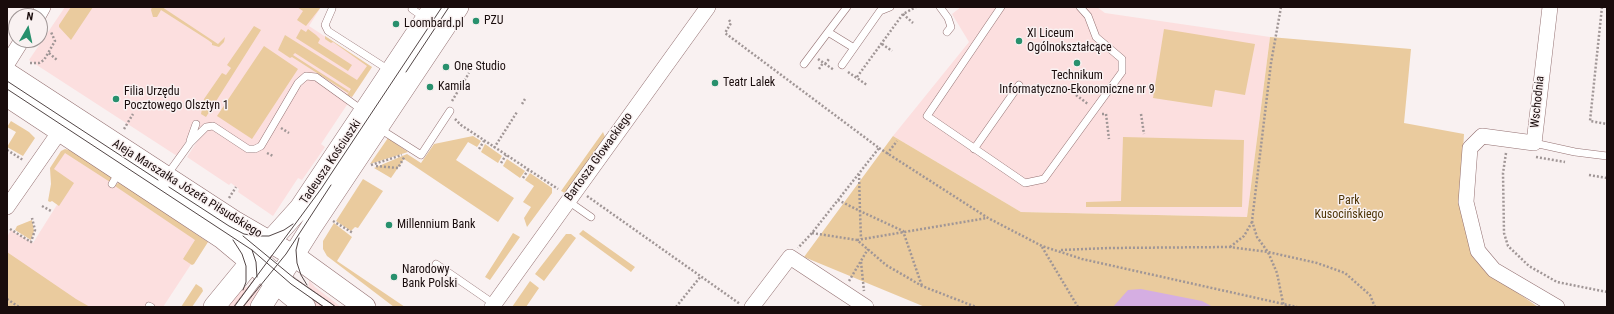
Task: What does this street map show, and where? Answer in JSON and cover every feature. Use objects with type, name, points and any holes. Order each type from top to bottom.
[{"type":"street","name":"Tadeusza Kościuszki","points":[[261,307],[271,263],[300,208],[371,120],[458,7]]},
{"type":"street","name":"Bartosza Głowackiego","points":[[493,306],[563,195],[708,7]]},
{"type":"street","name":"Wschodnia","points":[[1550,7],[1534,143],[1482,136],[1470,148],[1466,202],[1478,251],[1494,270],[1557,307]]},
{"type":"street","name":"Tadeusza Kościuszki","points":[[214,307],[271,263],[371,120],[391,72],[424,12]]},
{"type":"street","points":[[7,64],[17,48]]},
{"type":"street","name":"Aleja Marszałka Józefa Piłsudskiego","points":[[7,73],[166,177],[271,263],[305,307]]},
{"type":"street","name":"Aleja Marszałka Józefa Piłsudskiego","points":[[7,96],[55,139],[116,177],[222,238],[271,263],[365,307]]},
{"type":"street","points":[[7,206],[55,139]]},
{"type":"street","points":[[752,307],[790,257],[866,307]]},
{"type":"lane","points":[[804,64],[847,7]]},
{"type":"lane","points":[[842,64],[880,11],[890,7]]},
{"type":"lane","points":[[940,7],[948,18],[951,27],[947,32]]},
{"type":"lane","points":[[1001,7],[927,116],[1025,183],[1044,179],[1122,72],[1122,59],[1096,37],[1088,16],[1080,7]]},
{"type":"lane","points":[[332,9],[325,25],[328,31],[391,72]]},
{"type":"lane","points":[[828,32],[854,48]]},
{"type":"lane","points":[[166,177],[190,143],[206,127],[213,126],[248,149],[254,149],[261,146],[298,83],[306,76],[316,77],[371,120],[420,155],[450,112]]},
{"type":"lane","points":[[974,149],[1019,85]]},
{"type":"lane","points":[[190,143],[196,124]]},
{"type":"lane","points":[[1534,143],[1575,152],[1607,156]]},
{"type":"lane","points":[[563,195],[591,217]]},
{"type":"lane","points":[[217,222],[330,307]]},
{"type":"lane","points":[[238,307],[271,263]]},
{"type":"lane","points":[[436,264],[493,306]]},
{"type":"path","points":[[857,77],[903,14],[916,7]]},
{"type":"path","points":[[1230,247],[1244,236],[1252,221],[1271,63],[1281,7]]},
{"type":"path","points":[[1602,7],[1590,121],[1607,124]]},
{"type":"path","points":[[903,14],[913,22]]},
{"type":"path","points":[[729,20],[731,23],[725,33],[887,154],[988,218],[1042,246],[1082,259],[1298,307]]},
{"type":"path","points":[[30,64],[40,63],[49,53],[55,41],[51,32]]},
{"type":"path","points":[[882,44],[892,51]]},
{"type":"path","points":[[49,53],[57,60]]},
{"type":"path","points":[[819,69],[829,59]]},
{"type":"path","points":[[451,103],[469,73]]},
{"type":"path","points":[[1076,95],[1089,105]]},
{"type":"path","points":[[522,104],[525,99]]},
{"type":"path","points":[[494,148],[517,112]]},
{"type":"path","points":[[123,131],[133,114]]},
{"type":"path","points":[[1106,114],[1109,139]]},
{"type":"path","points":[[1141,114],[1144,134]]},
{"type":"path","points":[[470,131],[563,195]]},
{"type":"path","points":[[479,149],[484,141]]},
{"type":"path","points":[[887,154],[897,141]]},
{"type":"path","points":[[790,257],[812,233],[879,148]]},
{"type":"path","points":[[7,150],[23,160]]},
{"type":"path","points":[[367,165],[374,166],[398,168],[408,153],[374,166]]},
{"type":"path","points":[[1506,153],[1504,173],[1504,233],[1508,246],[1529,266],[1557,282],[1607,292]]},
{"type":"path","points":[[501,163],[506,155]]},
{"type":"path","points":[[523,178],[528,170]]},
{"type":"path","points":[[859,173],[861,239]]},
{"type":"path","points":[[1589,175],[1607,178]]},
{"type":"path","points":[[228,200],[236,186]]},
{"type":"path","points":[[585,195],[743,307]]},
{"type":"path","points":[[838,200],[903,231],[922,286]]},
{"type":"path","points":[[42,206],[51,211]]},
{"type":"path","points":[[10,229],[31,242],[35,230],[32,218]]},
{"type":"path","points":[[812,233],[857,240],[903,231],[988,218]]},
{"type":"path","points":[[331,220],[353,233]]},
{"type":"path","points":[[1252,221],[1257,236],[1268,252],[1277,273],[1283,303],[1287,307]]},
{"type":"path","points":[[857,240],[886,265],[922,286],[976,307]]},
{"type":"path","points":[[1042,246],[1078,307]]},
{"type":"path","points":[[1058,251],[1108,248],[1230,247],[1268,252],[1317,263],[1345,273],[1370,295],[1375,307]]},
{"type":"path","points":[[842,292],[868,249]]},
{"type":"path","points":[[861,261],[866,307]]},
{"type":"path","points":[[676,307],[701,276]]},
{"type":"path","points":[[7,299],[19,307]]},
{"type":"shaded area","points":[[65,7],[321,7],[309,26],[372,67],[321,144],[325,147],[302,180],[298,178],[273,216],[238,192],[239,189],[231,183],[229,185],[187,157],[202,134],[198,131],[196,125],[177,156],[29,60],[37,48],[48,48],[48,32]]},
{"type":"shaded area","points":[[961,7],[1097,7],[1105,13],[1270,37],[1247,217],[1021,212],[893,136],[969,42],[952,14]]},
{"type":"shaded area","points":[[66,150],[205,243],[163,307],[77,307],[7,261],[7,237],[11,230],[33,243],[70,184],[51,170]]},
{"type":"shaded area","points":[[309,280],[315,287],[341,307],[318,307],[309,302],[307,303]]},
{"type":"shaded area","points":[[239,286],[261,290],[248,307],[228,307],[236,296]]},
{"type":"shaded area","points":[[1141,289],[1202,301],[1213,307],[1113,307],[1128,290]]},
{"type":"green space","points":[[71,7],[93,7],[71,40],[59,27],[59,25]]},
{"type":"green space","points":[[152,7],[162,7],[218,44],[225,37],[224,42],[219,47],[212,45],[212,43],[208,40],[161,10],[157,17],[153,17],[151,10]]},
{"type":"green space","points":[[297,7],[321,7],[306,26],[297,20],[303,11]]},
{"type":"green space","points":[[254,26],[261,30],[206,117],[201,114],[204,99],[222,73],[226,75],[231,68],[227,65]]},
{"type":"green space","points":[[301,29],[306,32],[308,29],[320,39],[318,43],[352,65],[348,71],[296,38]]},
{"type":"green space","points":[[1164,29],[1255,44],[1245,95],[1215,90],[1212,107],[1153,98]]},
{"type":"green space","points":[[285,35],[357,80],[367,66],[333,42],[331,43],[325,39],[325,36],[372,67],[352,97],[347,95],[351,89],[295,53],[293,55],[349,91],[348,93],[292,57],[290,58],[278,50]]},
{"type":"green space","name":"Park Kusocińskiego","points":[[1270,37],[1411,49],[1404,123],[1464,134],[1460,200],[1491,274],[1538,307],[925,307],[804,257],[893,136],[1021,212],[1247,217]]},
{"type":"green space","points":[[264,46],[298,69],[252,139],[217,116]]},
{"type":"green space","points":[[11,121],[29,132],[35,138],[23,156],[7,147],[16,132],[7,127]]},
{"type":"green space","points":[[603,132],[605,137],[565,193],[561,191]]},
{"type":"green space","points":[[473,136],[481,141],[477,147],[468,142],[456,160],[514,198],[498,222],[404,159],[391,178],[374,168],[407,154],[421,163],[434,144]]},
{"type":"green space","points":[[1123,137],[1244,140],[1242,207],[1086,207],[1086,202],[1121,201]]},
{"type":"green space","points":[[388,138],[408,152],[370,164]]},
{"type":"green space","points":[[485,144],[502,156],[498,163],[481,152]]},
{"type":"green space","points":[[65,149],[73,151],[112,178],[110,182],[65,153],[54,169],[74,183],[59,206],[52,201],[48,201],[51,184],[50,168],[61,151]]},
{"type":"green space","points":[[507,159],[525,171],[520,178],[503,166]]},
{"type":"green space","points":[[530,173],[552,188],[552,193],[527,227],[524,218],[531,207],[523,202],[534,186],[525,180]]},
{"type":"green space","points":[[363,179],[383,191],[358,228],[355,227],[351,231],[336,221]]},
{"type":"green space","points":[[119,182],[208,242],[194,264],[192,265],[183,259],[195,240],[115,186]]},
{"type":"green space","points":[[32,220],[34,231],[31,240],[15,230],[17,226]]},
{"type":"green space","points":[[334,223],[352,237],[337,261],[405,307],[394,307],[327,256],[323,249],[323,241]]},
{"type":"green space","points":[[583,230],[635,267],[631,272],[579,234]]},
{"type":"green space","points":[[513,233],[520,237],[490,280],[485,277]]},
{"type":"green space","points":[[566,234],[571,234],[576,238],[544,281],[535,274]]},
{"type":"green space","points":[[7,252],[76,299],[90,307],[7,307]]},
{"type":"green space","points":[[530,281],[539,288],[526,307],[512,307]]},
{"type":"green space","points":[[196,284],[202,288],[203,291],[192,307],[181,307]]},
{"type":"tram line","points":[[234,307],[321,189],[442,7]]},
{"type":"tram line","points":[[406,72],[449,7]]},
{"type":"tram line","points":[[7,81],[158,180]]},
{"type":"tram line","points":[[7,89],[252,250],[291,284],[324,307]]},
{"type":"tram line","points":[[243,307],[286,254],[331,185]]},
{"type":"tram line","points":[[169,187],[244,234],[269,236],[284,230],[293,224]]},
{"type":"tram line","points":[[243,236],[294,278],[336,307]]},
{"type":"tram line","points":[[299,238],[296,250],[297,263],[301,275],[307,285]]},
{"type":"tram line","points":[[233,240],[242,254],[246,266],[246,282],[243,290]]},
{"type":"tram line","points":[[252,250],[256,262],[257,277]]},
{"type":"place","name":"PZU","points":[[476,21]]},
{"type":"place","name":"Loombard.pl","points":[[396,24]]},
{"type":"place","name":"XI Liceum Ogólnokształcące","points":[[1019,41]]},
{"type":"place","name":"Technikum Informatyczno-Ekonomiczne nr 9","points":[[1077,63]]},
{"type":"place","name":"One Studio","points":[[446,67]]},
{"type":"place","name":"Teatr Lalek","points":[[715,83]]},
{"type":"place","name":"Kamila","points":[[430,87]]},
{"type":"place","name":"Filia Urzędu Pocztowego Olsztyn 1","points":[[116,99]]},
{"type":"place","name":"Millennium Bank","points":[[389,225]]},
{"type":"place","name":"Narodowy Bank Polski","points":[[394,277]]}]
